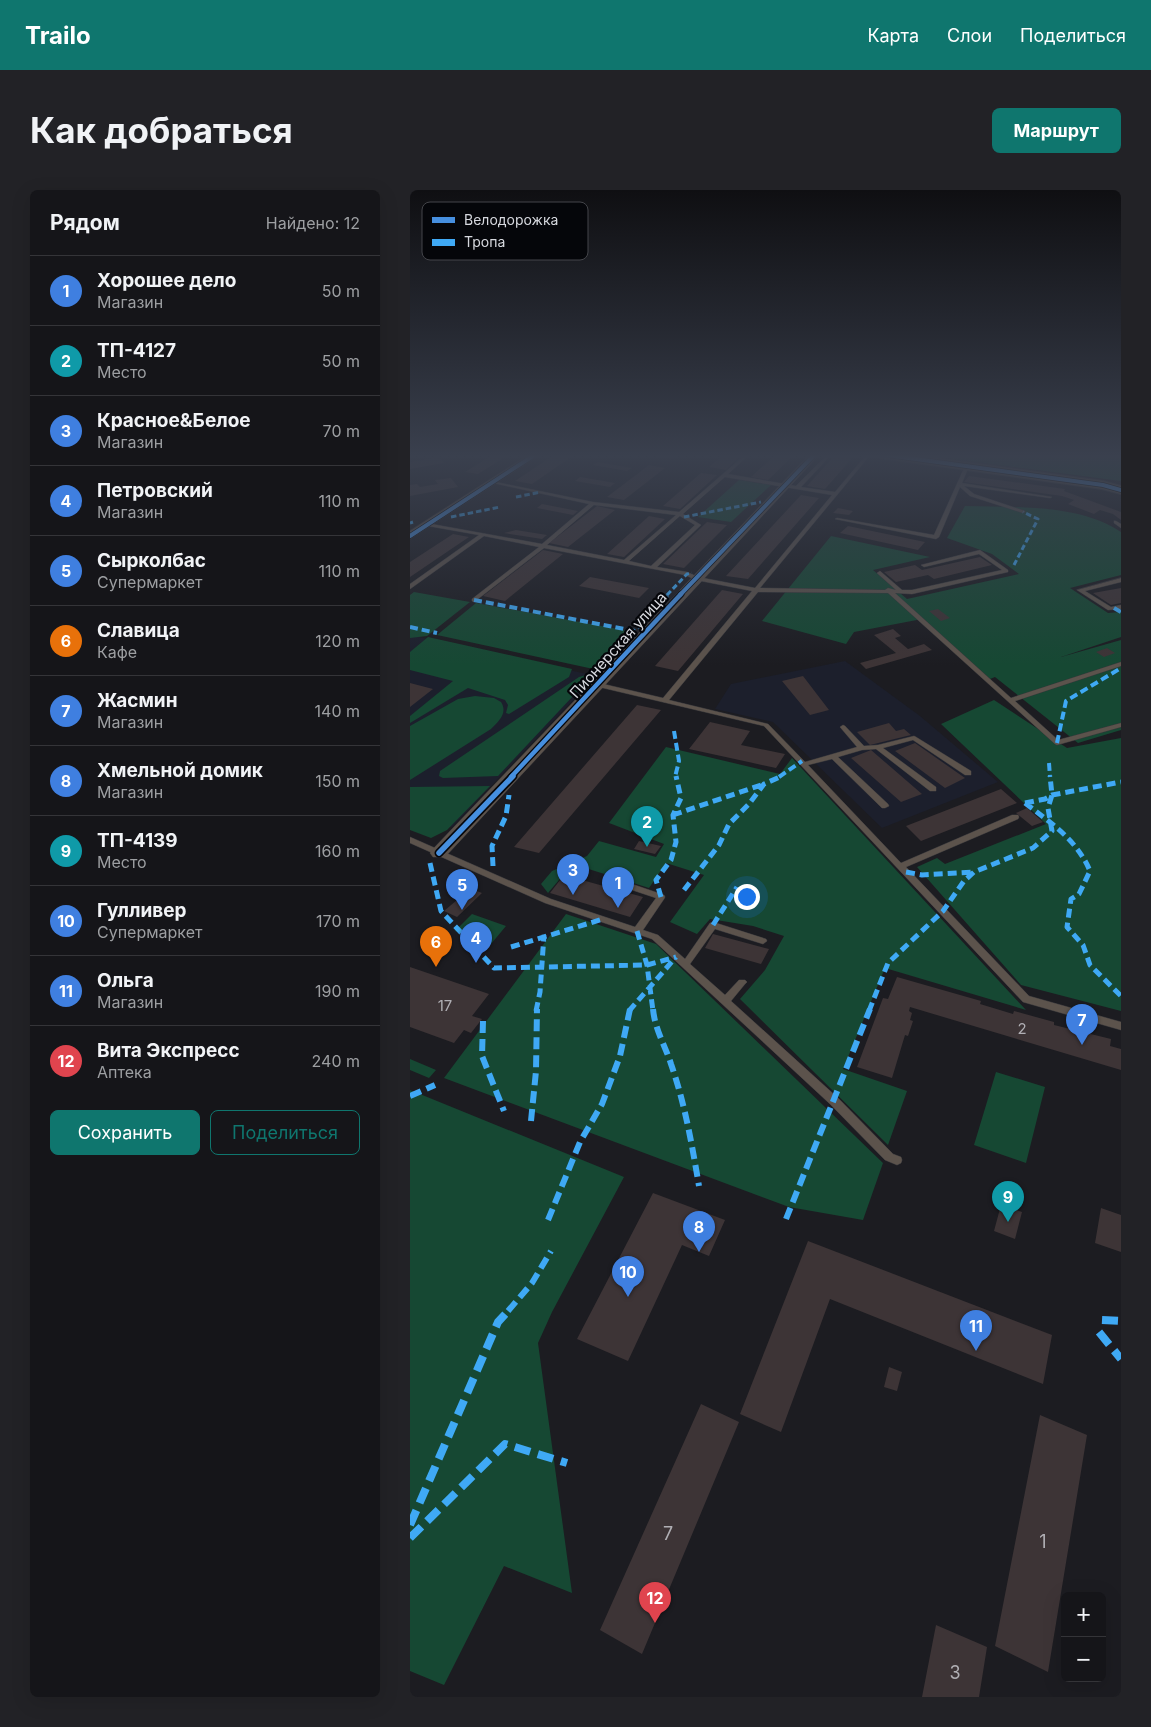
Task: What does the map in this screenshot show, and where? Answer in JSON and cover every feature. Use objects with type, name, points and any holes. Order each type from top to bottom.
[{"type":"street","points":[[410,536],[428,524]]},
{"type":"street","name":"Пионерская улица","points":[[439,853],[600,685],[696,578],[752,524]]},
{"type":"lane","points":[[430,524],[653,567],[757,590],[900,590],[912,592],[1006,570],[980,552],[924,565]]},
{"type":"lane","points":[[474,600],[569,524]]},
{"type":"lane","points":[[625,562],[668,524]]},
{"type":"lane","points":[[653,567],[697,524]]},
{"type":"lane","points":[[664,701],[810,524]]},
{"type":"lane","points":[[866,524],[936,537],[941,524]]},
{"type":"lane","points":[[410,587],[483,535]]},
{"type":"lane","points":[[880,573],[900,590]]},
{"type":"lane","points":[[1121,580],[1080,590],[1110,609],[1121,607]]},
{"type":"lane","points":[[888,590],[1057,743],[1121,725]]},
{"type":"lane","points":[[1011,700],[1121,664]]},
{"type":"lane","points":[[600,685],[766,725],[1026,999],[1121,1026]]},
{"type":"lane","points":[[843,727],[862,748]]},
{"type":"lane","points":[[805,764],[862,748],[878,747],[914,738],[968,773]]},
{"type":"lane","points":[[878,747],[932,789]]},
{"type":"lane","points":[[833,756],[885,806]]},
{"type":"lane","points":[[901,866],[1015,817]]},
{"type":"lane","points":[[410,840],[548,901],[655,937],[834,1102],[890,1157],[897,1160]]},
{"type":"lane","points":[[626,885],[661,897],[637,931]]},
{"type":"lane","points":[[684,965],[713,925],[763,940]]},
{"type":"lane","points":[[724,1001],[742,982]]},
{"type":"shaded area","points":[[410,635],[596,676],[452,827],[410,816]]},
{"type":"shaded area","points":[[845,661],[920,716],[998,782],[882,828],[773,722],[715,709],[731,684]]},
{"type":"green space","points":[[955,524],[1107,524],[1121,532],[1121,575],[1070,588],[1108,613],[1121,612],[1121,637],[1061,657],[1121,640],[1121,730],[1078,743],[995,677],[990,679],[922,619],[854,632],[846,644],[762,621],[831,536],[930,557],[873,570],[907,599],[1019,574],[992,554],[947,538]]},
{"type":"green space","points":[[414,592],[470,602],[427,636],[410,638],[410,595]]},
{"type":"green space","points":[[476,603],[634,632],[598,670],[437,635]]},
{"type":"green space","points":[[428,637],[572,669],[569,677],[509,714],[506,713],[508,705],[505,700],[468,688],[410,723],[410,716],[453,681],[410,670],[410,652]]},
{"type":"green space","points":[[586,675],[590,677],[589,679],[498,776],[443,778],[439,776],[440,771],[579,677]]},
{"type":"green space","points":[[475,696],[494,698],[501,702],[504,710],[500,720],[491,729],[410,780],[410,726],[458,699]]},
{"type":"green space","points":[[994,700],[1067,748],[1121,738],[1121,1011],[1021,985],[917,867],[937,858],[945,864],[1046,824],[941,724]]},
{"type":"green space","points":[[666,747],[780,774],[792,758],[1026,1010],[885,968],[843,1069],[907,1091],[888,1145],[740,999],[765,970],[784,936],[753,926],[710,919],[697,934],[670,922],[704,875],[666,863],[649,888],[579,866],[564,874],[548,893],[541,884],[552,871],[587,856],[599,841],[656,857],[664,844],[609,823]]},
{"type":"green space","points":[[490,786],[447,830],[431,838],[410,830],[410,787]]},
{"type":"green space","points":[[472,914],[506,926],[491,944],[455,931]]},
{"type":"green space","points":[[566,914],[656,944],[883,1163],[863,1220],[789,1207],[444,1078]]},
{"type":"green space","points":[[410,1059],[436,1070],[429,1078],[410,1070]]},
{"type":"green space","points":[[996,1072],[1045,1087],[1026,1163],[974,1145]]},
{"type":"green space","points":[[410,1090],[624,1177],[552,1312],[538,1343],[572,1593],[504,1566],[444,1685],[410,1671]]},
{"type":"building","points":[[573,524],[597,524],[568,547],[549,543]]},
{"type":"building","points":[[640,524],[659,524],[624,557],[607,554]]},
{"type":"building","points":[[705,524],[727,525],[684,568],[663,564]]},
{"type":"building","points":[[774,524],[796,524],[748,579],[726,576]]},
{"type":"building","points":[[848,526],[925,542],[918,550],[840,533]]},
{"type":"building","points":[[516,530],[547,535],[542,539],[504,533]]},
{"type":"building","points":[[453,534],[469,537],[410,577],[410,562]]},
{"type":"building","points":[[543,550],[563,554],[505,601],[483,596]]},
{"type":"building","points":[[980,557],[992,565],[934,579],[928,575],[896,582],[884,572],[915,565],[922,570]]},
{"type":"building","points":[[590,577],[649,588],[639,598],[579,586]]},
{"type":"building","points":[[1121,588],[1121,603],[1111,605],[1093,593]]},
{"type":"building","points":[[722,590],[743,594],[678,671],[655,666]]},
{"type":"building","points":[[938,609],[950,618],[941,621],[929,611]]},
{"type":"building","points":[[893,629],[901,636],[895,638],[908,649],[924,644],[932,650],[866,669],[860,663],[896,653],[874,635]]},
{"type":"building","points":[[1107,648],[1115,653],[1104,657],[1096,652]]},
{"type":"building","points":[[803,676],[829,710],[810,715],[782,681]]},
{"type":"building","points":[[410,683],[433,689],[410,707]]},
{"type":"building","points":[[637,705],[661,710],[539,853],[514,847]]},
{"type":"building","points":[[710,722],[750,731],[741,745],[785,754],[776,768],[689,749]]},
{"type":"building","points":[[889,723],[896,731],[904,729],[911,735],[870,745],[857,732]]},
{"type":"building","points":[[915,743],[965,778],[945,788],[895,751]]},
{"type":"building","points":[[871,750],[922,794],[901,802],[851,758]]},
{"type":"building","points":[[1001,789],[1017,803],[921,841],[906,826]]},
{"type":"building","points":[[1027,808],[1043,822],[1032,826],[1016,813]]},
{"type":"building","points":[[639,841],[661,846],[655,854],[634,849]]},
{"type":"building","points":[[564,875],[643,897],[630,917],[550,893]]},
{"type":"building","points":[[474,890],[482,893],[457,917],[444,911],[457,900],[461,902]]},
{"type":"building","points":[[713,934],[769,949],[761,964],[705,948]]},
{"type":"building","points":[[410,967],[489,994],[472,1016],[482,1019],[471,1033],[464,1030],[454,1043],[410,1027]]},
{"type":"building","points":[[897,977],[981,1001],[980,1004],[1013,1014],[1014,1011],[1054,1022],[1054,1025],[1111,1039],[1110,1046],[1121,1049],[1121,1070],[910,1007],[909,1011],[912,1013],[910,1020],[913,1021],[908,1036],[905,1035],[892,1078],[857,1067],[883,998],[888,999]]},
{"type":"building","points":[[653,1193],[725,1220],[709,1256],[682,1245],[628,1361],[577,1339]]},
{"type":"building","points":[[1001,1205],[1022,1212],[1015,1239],[994,1231]]},
{"type":"building","points":[[1101,1208],[1121,1215],[1121,1252],[1095,1243]]},
{"type":"building","points":[[808,1241],[1052,1335],[1043,1384],[830,1299],[781,1432],[740,1414]]},
{"type":"building","points":[[889,1367],[902,1372],[897,1391],[884,1387]]},
{"type":"building","points":[[701,1404],[739,1422],[642,1654],[600,1630]]},
{"type":"building","points":[[1040,1415],[1087,1435],[1048,1672],[995,1646]]},
{"type":"building","points":[[936,1625],[987,1647],[979,1697],[922,1697]]},
{"type":"marked path","points":[[1014,565],[1035,524]]},
{"type":"marked path","points":[[474,600],[635,631],[687,574],[692,573]]},
{"type":"marked path","points":[[1114,608],[1121,612]]},
{"type":"marked path","points":[[410,627],[437,633]]},
{"type":"marked path","points":[[1057,743],[1066,701],[1121,668]]},
{"type":"marked path","points":[[661,897],[656,880],[671,860],[676,842],[673,815],[681,798],[675,778],[679,761],[674,731]]},
{"type":"marked path","points":[[684,890],[719,845],[729,824],[749,804],[764,784],[784,775],[802,761]]},
{"type":"marked path","points":[[786,1219],[888,963],[943,911],[964,881],[974,872],[1033,848],[1052,831],[1048,808],[1052,795],[1049,763]]},
{"type":"marked path","points":[[1025,803],[1045,799],[1052,795],[1121,782]]},
{"type":"marked path","points":[[673,815],[764,784]]},
{"type":"marked path","points":[[493,866],[492,846],[495,836],[505,819],[509,795]]},
{"type":"marked path","points":[[1025,803],[1072,841],[1085,860],[1090,871],[1079,894],[1071,899],[1067,927],[1083,945],[1090,965],[1121,996]]},
{"type":"marked path","points":[[430,863],[441,911],[494,968],[647,965],[676,957]]},
{"type":"marked path","points":[[906,872],[922,875],[974,872]]},
{"type":"marked path","points":[[713,925],[737,887]]},
{"type":"marked path","points":[[511,947],[603,919]]},
{"type":"marked path","points":[[637,931],[647,965],[655,1026],[671,1063],[687,1118],[699,1186]]},
{"type":"marked path","points":[[531,1121],[536,1071],[535,1017],[540,992],[544,935]]},
{"type":"marked path","points":[[548,1220],[580,1142],[602,1104],[620,1056],[629,1010],[676,957]]},
{"type":"marked path","points":[[483,1021],[482,1056],[504,1111]]},
{"type":"marked path","points":[[410,1096],[435,1085]]},
{"type":"marked path","points":[[410,1525],[498,1322],[532,1283],[551,1251]]},
{"type":"marked path","points":[[1102,1320],[1121,1321]]},
{"type":"marked path","points":[[1099,1332],[1121,1359]]},
{"type":"marked path","points":[[410,1538],[505,1444],[567,1463]]},
{"type":"cycle path","points":[[410,536],[428,524]]},
{"type":"cycle path","points":[[439,853],[599,685],[748,524]]},
{"type":"place","name":"ТП-4127","points":[[647,847]]},
{"type":"place","name":"Красное&Белое","points":[[573,895]]},
{"type":"place","name":"Хорошее дело","points":[[618,908]]},
{"type":"place","name":"Сырколбас","points":[[462,910]]},
{"type":"place","name":"Петровский","points":[[476,963]]},
{"type":"place","name":"Славица","points":[[436,967]]},
{"type":"place","name":"Жасмин","points":[[1082,1045]]},
{"type":"place","name":"ТП-4139","points":[[1008,1222]]},
{"type":"place","name":"Хмельной домик","points":[[699,1252]]},
{"type":"place","name":"Гулливер","points":[[628,1297]]},
{"type":"place","name":"Ольга","points":[[976,1351]]},
{"type":"place","name":"Вита Экспресс","points":[[655,1623]]}]
